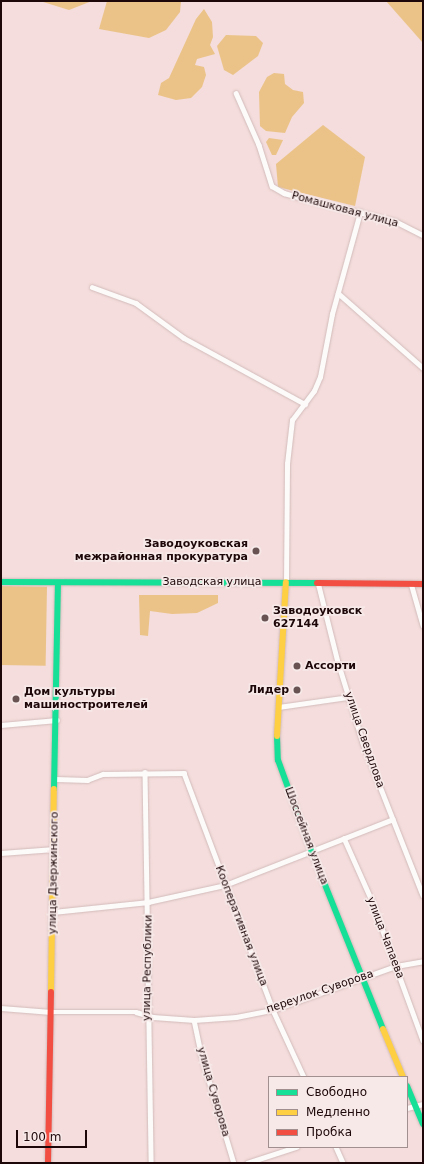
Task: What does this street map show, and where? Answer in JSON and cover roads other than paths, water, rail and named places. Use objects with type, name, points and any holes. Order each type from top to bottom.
[{"type":"street","name":"Ромашковая улица","points":[[236,93],[259,145],[272,186],[284,193],[395,221],[423,235]]},
{"type":"street","points":[[286,582],[289,441],[292,420],[305,404],[320,377],[338,293],[360,212]]},
{"type":"street","points":[[92,287],[136,303],[184,338],[305,404]]},
{"type":"street","points":[[338,293],[423,368]]},
{"type":"street","name":"Заводская улица","points":[[1,582],[318,582],[423,584]]},
{"type":"street","name":"Шоссейная улица","points":[[286,582],[279,707],[278,760],[312,852],[403,1076]]},
{"type":"street","name":"улица Свердлова","points":[[318,582],[348,697],[363,743],[423,895]]},
{"type":"street","name":"улица Дзержинского","points":[[48,1163],[54,912],[58,583]]},
{"type":"street","points":[[411,584],[423,625]]},
{"type":"street","points":[[279,707],[348,697]]},
{"type":"street","points":[[1,725],[57,720]]},
{"type":"street","points":[[56,779],[87,780],[103,774],[145,772]]},
{"type":"street","name":"Кооперативная улица","points":[[145,772],[184,773],[273,1010],[304,1076]]},
{"type":"street","name":"улица Республики","points":[[145,772],[148,902],[147,1014],[151,1163]]},
{"type":"street","points":[[54,912],[148,902],[225,884],[312,852],[393,819]]},
{"type":"street","name":"улица Чапаева","points":[[344,838],[372,901],[423,1040]]},
{"type":"street","points":[[1,854],[54,849]]},
{"type":"street","name":"переулок Суворова","points":[[1,1008],[51,1012],[136,1012],[194,1020],[236,1017],[273,1010],[396,966],[423,961]]},
{"type":"street","name":"улица Суворова","points":[[194,1020],[201,1054],[234,1163]]},
{"type":"street","points":[[408,1088],[423,1124]]},
{"type":"street","points":[[408,1108],[423,1104]]},
{"type":"street","points":[[246,1163],[293,1148]]},
{"type":"street","points":[[336,1148],[343,1163]]},
{"type":"place","name":"Заводоуковская межрайонная прокуратура","points":[[256,551]]},
{"type":"place","name":"Заводоуковск 627144","points":[[265,618]]},
{"type":"place","name":"Ассорти","points":[[297,666]]},
{"type":"place","name":"Лидер","points":[[297,690]]},
{"type":"place","name":"Дом культуры машиностроителей","points":[[16,699]]}]
